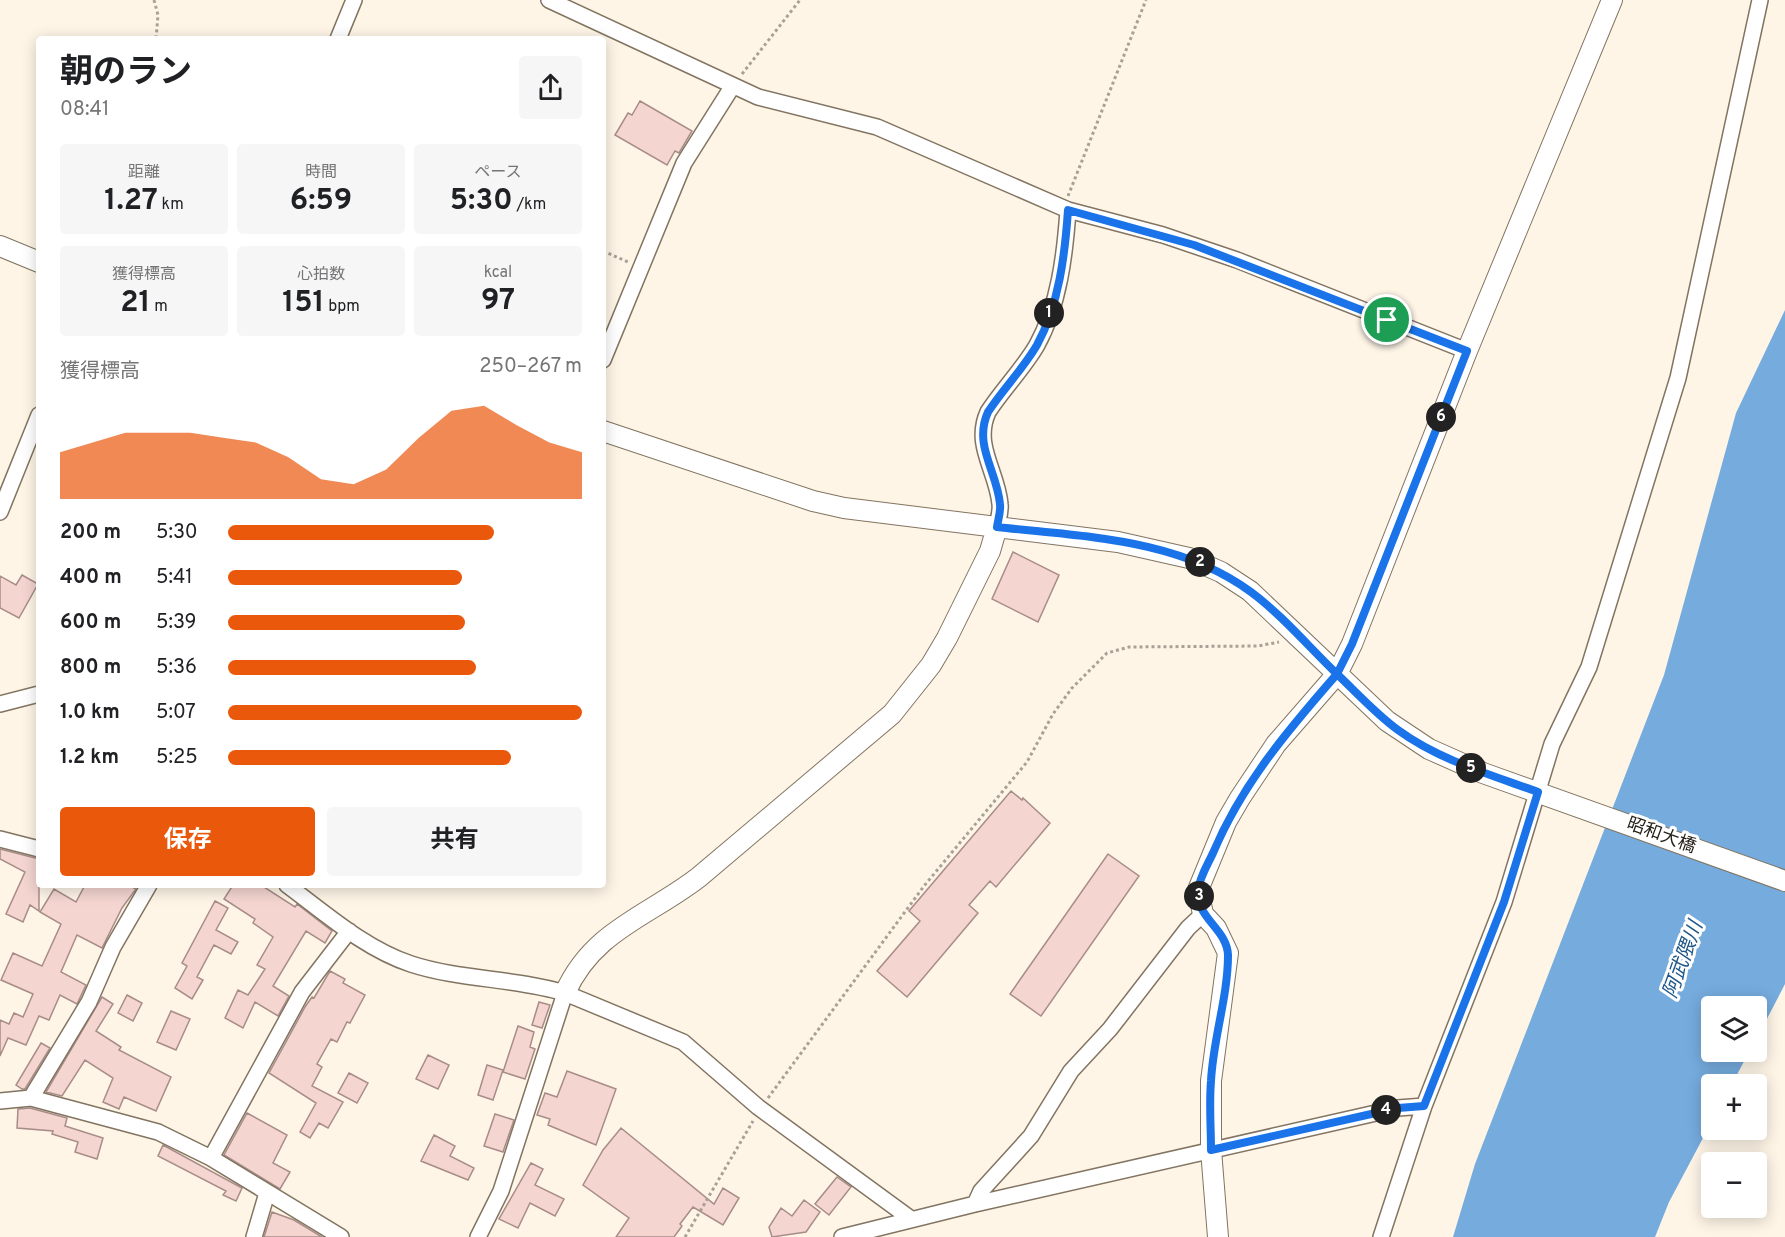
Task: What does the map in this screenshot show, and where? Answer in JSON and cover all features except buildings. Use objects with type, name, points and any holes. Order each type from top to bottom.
[{"type":"street","points":[[339,36],[354,0]]},
{"type":"street","points":[[549,0],[732,87],[767,100],[877,127],[1066,209],[1163,235],[1237,260],[1467,351]]},
{"type":"street","points":[[1218,1237],[1211,1150],[1211,1081],[1228,953],[1216,928],[1203,914],[1199,905],[1198,890],[1226,822],[1276,744],[1337,674],[1352,644],[1467,351],[1611,0]]},
{"type":"street","points":[[1381,1237],[1424,1106],[1485,955],[1552,744],[1589,667],[1678,378],[1760,0]]},
{"type":"street","points":[[606,353],[684,163],[732,87]]},
{"type":"street","points":[[478,1237],[501,1191],[564,993],[578,967],[603,940],[623,924],[676,895],[699,877],[892,714],[931,665],[947,638],[990,550],[997,527],[1000,505],[981,439],[982,423],[1037,344],[1055,294],[1066,248],[1066,209]]},
{"type":"street","points":[[0,246],[36,261]]},
{"type":"street","points":[[0,512],[36,422]]},
{"type":"street","name":"昭和大橋","points":[[606,432],[813,501],[844,508],[1118,542],[1189,558],[1221,572],[1250,591],[1387,721],[1415,741],[1476,770],[1785,881]]},
{"type":"street","points":[[0,704],[36,695]]},
{"type":"street","points":[[0,839],[36,848]]},
{"type":"street","points":[[31,1098],[89,1002],[113,947],[147,888]]},
{"type":"street","points":[[291,888],[349,931],[386,954],[410,964],[564,993],[683,1042],[760,1108],[911,1219]]},
{"type":"street","points":[[975,1204],[981,1191],[1031,1136],[1071,1071],[1110,1029],[1188,928],[1203,914]]},
{"type":"street","points":[[210,1158],[302,992],[349,931]]},
{"type":"street","points":[[0,1101],[31,1098],[158,1132],[210,1158],[341,1237]]},
{"type":"street","points":[[842,1237],[1211,1150],[1398,1108],[1424,1106]]},
{"type":"street","points":[[254,1237],[267,1193]]},
{"type":"path","points":[[153,0],[159,15],[156,36]]},
{"type":"path","points":[[732,87],[800,0]]},
{"type":"path","points":[[1066,209],[1146,0]]},
{"type":"path","points":[[606,252],[641,267]]},
{"type":"path","points":[[685,1237],[760,1108],[924,886],[1027,762],[1053,714],[1072,688],[1107,653],[1129,647],[1258,646],[1279,642],[1293,632]]},
{"type":"water","name":"阿武隈川","points":[[1785,310],[1785,984],[1767,1019],[1767,996],[1701,996],[1701,1062],[1744,1062],[1737,1074],[1701,1074],[1702,1140],[1669,1202],[1655,1237],[1453,1237],[1475,1164],[1664,675],[1736,413]]},
{"type":"route","points":[[1387,320],[1194,245],[1068,210],[1066,248],[1047,320],[1037,344],[982,423],[981,439],[995,480],[1000,505],[997,527],[1156,548],[1204,564],[1250,591],[1337,674],[1276,744],[1240,798],[1226,822],[1198,890],[1199,905],[1203,914],[1216,928],[1228,953],[1211,1081],[1211,1150],[1398,1108],[1424,1106],[1478,976],[1538,792],[1461,764],[1415,741],[1387,721],[1337,674],[1352,644],[1467,351],[1387,320]]}]
